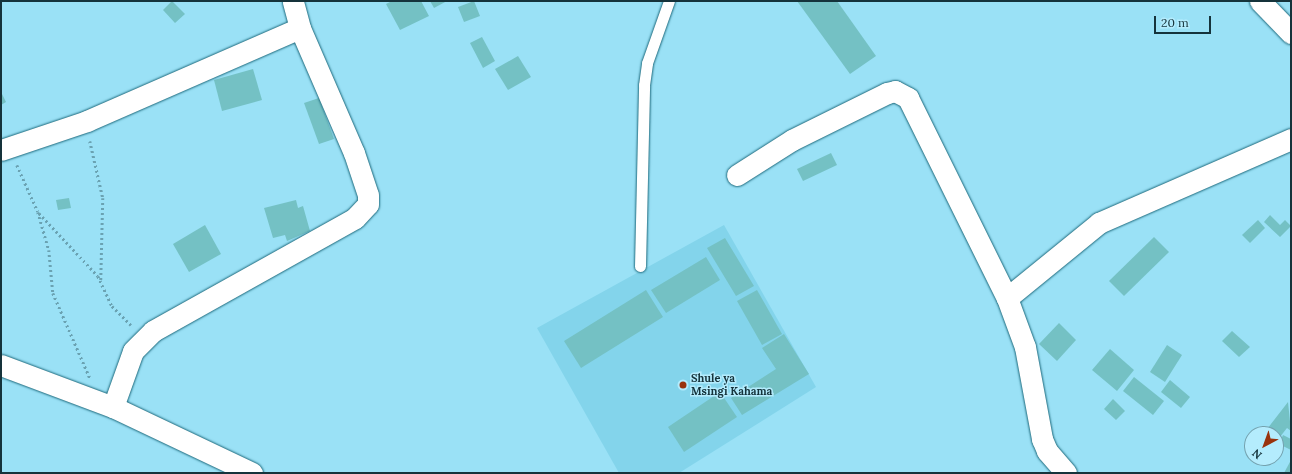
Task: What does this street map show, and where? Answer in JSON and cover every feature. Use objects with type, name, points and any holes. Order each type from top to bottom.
[{"type":"street","points":[[106,405],[133,350],[153,331],[354,218],[368,204],[368,195],[354,153],[300,28],[293,1]]},
{"type":"street","points":[[1260,1],[1291,33]]},
{"type":"street","points":[[5,149],[87,121],[300,28]]},
{"type":"street","points":[[736,175],[792,140],[887,93],[902,93],[908,98],[950,178],[1007,298],[1025,347],[1042,439],[1046,451],[1066,473]]},
{"type":"street","points":[[1007,298],[1099,223],[1291,139]]},
{"type":"street","points":[[1,366],[106,405],[252,473]]},
{"type":"lane","points":[[640,266],[644,84],[647,63],[669,1]]},
{"type":"path","points":[[87,121],[103,198],[101,281]]},
{"type":"path","points":[[5,149],[38,212],[48,250],[51,287],[106,405]]},
{"type":"path","points":[[38,212],[101,281],[112,306],[125,320],[137,328],[153,331]]},
{"type":"shaded area","points":[[724,225],[816,387],[679,473],[619,473],[537,328]]},
{"type":"building","points":[[172,1],[185,14],[175,23],[163,10]]},
{"type":"building","points":[[392,1],[421,1],[429,16],[400,30],[386,4]]},
{"type":"building","points":[[430,1],[447,1],[434,8]]},
{"type":"building","points":[[474,1],[480,16],[464,22],[458,7]]},
{"type":"building","points":[[797,1],[837,1],[876,56],[850,74]]},
{"type":"building","points":[[482,37],[495,61],[483,68],[470,43]]},
{"type":"building","points":[[518,56],[531,77],[508,90],[495,69]]},
{"type":"building","points":[[253,69],[262,100],[222,111],[214,80]]},
{"type":"building","points":[[1,92],[6,102],[1,105]]},
{"type":"building","points":[[319,98],[334,139],[319,144],[304,103]]},
{"type":"building","points":[[831,153],[837,165],[803,181],[797,169]]},
{"type":"building","points":[[69,198],[71,208],[58,210],[56,200]]},
{"type":"building","points":[[296,200],[298,208],[303,206],[310,231],[287,241],[285,235],[273,238],[264,208]]},
{"type":"building","points":[[1270,215],[1280,225],[1285,220],[1291,226],[1280,237],[1264,222]]},
{"type":"building","points":[[1258,220],[1265,228],[1250,243],[1242,235]]},
{"type":"building","points":[[205,225],[221,254],[189,272],[173,244]]},
{"type":"building","points":[[1154,237],[1169,252],[1124,296],[1109,281]]},
{"type":"building","points":[[725,238],[754,286],[736,296],[707,248]]},
{"type":"building","points":[[706,257],[720,280],[666,313],[651,290]]},
{"type":"building","points":[[646,290],[663,317],[581,368],[564,341]]},
{"type":"building","points":[[757,290],[782,334],[762,345],[737,301]]},
{"type":"building","points":[[1059,323],[1076,340],[1057,361],[1039,344]]},
{"type":"building","points":[[1232,331],[1250,347],[1239,357],[1222,341]]},
{"type":"building","points":[[784,334],[809,374],[742,415],[731,398],[776,369],[762,348]]},
{"type":"building","points":[[1167,345],[1182,355],[1165,382],[1150,372]]},
{"type":"building","points":[[1110,349],[1134,370],[1117,391],[1092,370]]},
{"type":"building","points":[[1134,377],[1164,401],[1153,415],[1123,391]]},
{"type":"building","points":[[1170,380],[1190,397],[1181,408],[1161,392]]},
{"type":"building","points":[[720,392],[737,417],[684,452],[668,427]]},
{"type":"building","points":[[1113,399],[1125,411],[1116,420],[1104,409]]},
{"type":"building","points":[[1288,402],[1291,431],[1287,428],[1284,432],[1284,426],[1269,426]]},
{"type":"building","points":[[1284,436],[1291,439],[1291,450],[1284,446]]},
{"type":"building","points":[[1291,460],[1291,473],[1284,473]]},
{"type":"place","name":"Shule ya Msingi Kahama","points":[[683,385]]}]
